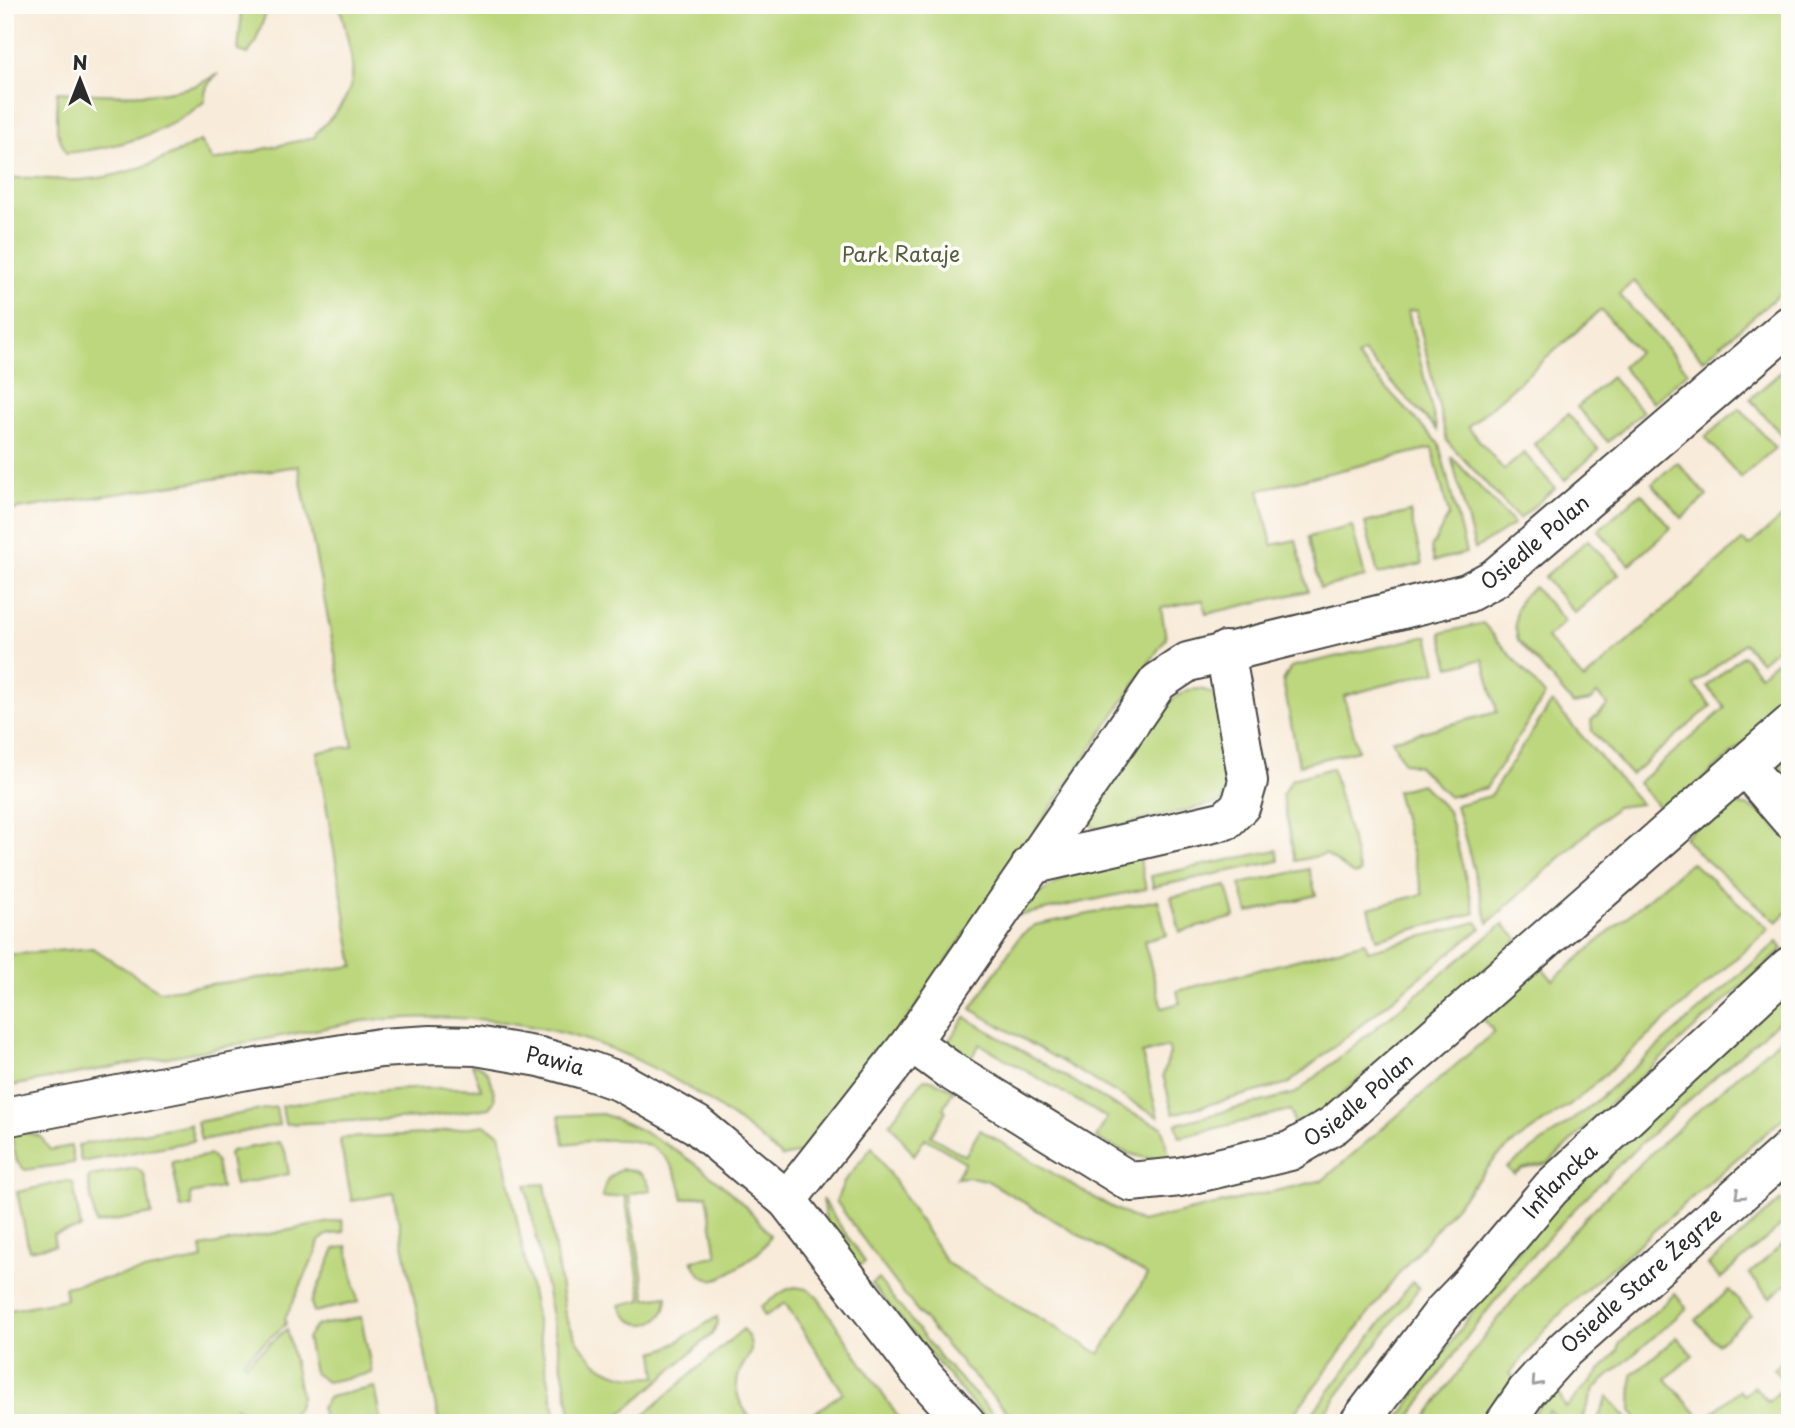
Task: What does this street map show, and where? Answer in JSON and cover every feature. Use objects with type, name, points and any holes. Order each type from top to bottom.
[{"type":"street","name":"Osiedle Polan","points":[[787,1200],[911,1042],[1158,682],[1188,662],[1467,593],[1495,578],[1790,325]]},
{"type":"street","points":[[1031,865],[1226,820],[1241,805],[1248,781],[1225,652]]},
{"type":"street","name":"Osiedle Polan","points":[[911,1042],[948,1069],[1131,1182],[1180,1177],[1290,1152],[1334,1125],[1790,725]]},
{"type":"street","points":[[1744,765],[1790,819]]},
{"type":"street","name":"Inflancka","points":[[1359,1423],[1444,1311],[1551,1188],[1790,966]]},
{"type":"street","name":"Pawia","points":[[5,1117],[257,1068],[380,1048],[476,1046],[540,1056],[621,1082],[697,1125],[787,1200],[919,1371],[966,1423]]},
{"type":"street","name":"Osiedle Stare Żegrze","points":[[1505,1423],[1527,1391],[1565,1349],[1790,1149]]},
{"type":"green space","points":[[240,5],[269,5],[255,43],[248,54],[238,51]]},
{"type":"green space","name":"Park Rataje","points":[[340,5],[1790,5],[1790,285],[1703,360],[1634,281],[1619,294],[1688,372],[1653,403],[1622,367],[1638,352],[1601,310],[1468,427],[1504,470],[1524,453],[1555,488],[1519,519],[1447,441],[1416,310],[1408,311],[1437,430],[1363,352],[1357,357],[1439,444],[1466,553],[1434,561],[1431,548],[1449,515],[1432,448],[1259,490],[1272,545],[1296,540],[1308,591],[1206,614],[1203,600],[1161,608],[1166,638],[857,1094],[806,1152],[782,1157],[734,1118],[686,1086],[638,1060],[588,1041],[537,1027],[482,1019],[425,1017],[363,1021],[5,1087],[5,955],[93,948],[159,991],[354,966],[317,752],[353,746],[298,466],[5,511],[5,180],[81,180],[128,172],[200,141],[213,161],[315,137],[344,101],[350,88],[352,61]]},
{"type":"green space","points":[[219,74],[208,85],[205,101],[173,123],[140,138],[104,148],[66,153],[57,131],[57,92],[126,95],[160,93],[194,86]]},
{"type":"green space","points":[[1784,369],[1790,376],[1790,435],[1785,439],[1750,399]]},
{"type":"green space","points":[[1611,377],[1643,412],[1608,442],[1577,407]]},
{"type":"green space","points":[[1740,408],[1775,448],[1741,478],[1705,437]]},
{"type":"green space","points":[[1568,414],[1599,450],[1565,480],[1534,444]]},
{"type":"green space","points":[[1451,456],[1514,524],[1475,549]]},
{"type":"green space","points":[[1677,462],[1707,496],[1682,518],[1652,484]]},
{"type":"green space","points":[[1641,493],[1671,528],[1629,565],[1598,530]]},
{"type":"green space","points":[[1790,510],[1790,637],[1761,662],[1744,643],[1694,685],[1711,706],[1631,775],[1592,731],[1591,721],[1608,705],[1597,694],[1590,701],[1573,704],[1518,640],[1516,611],[1521,598],[1534,587],[1565,621],[1547,638],[1584,680],[1743,540],[1749,546]]},
{"type":"green space","points":[[1410,512],[1422,564],[1378,574],[1365,523]]},
{"type":"green space","points":[[1352,526],[1365,577],[1320,588],[1308,537]]},
{"type":"green space","points":[[1588,540],[1619,574],[1575,613],[1544,577]]},
{"type":"green space","points":[[1483,623],[1545,695],[1486,788],[1449,797],[1418,766],[1403,762],[1392,740],[1497,712],[1483,659],[1450,667],[1441,633]]},
{"type":"green space","points":[[1428,636],[1437,671],[1344,696],[1358,750],[1299,765],[1283,681],[1291,667]]},
{"type":"green space","points":[[1790,649],[1790,703],[1664,813],[1638,783],[1725,708],[1707,686],[1743,655],[1760,675]]},
{"type":"green space","points":[[1188,690],[1210,692],[1216,698],[1232,769],[1222,802],[1100,830],[1091,825],[1088,817],[1159,707]]},
{"type":"green space","points":[[1552,702],[1641,804],[1616,807],[1488,923],[1456,805],[1490,796]]},
{"type":"green space","points":[[1790,743],[1790,798],[1783,783],[1780,764]]},
{"type":"green space","points":[[1332,768],[1360,873],[1354,875],[1326,854],[1295,861],[1282,795],[1292,779]]},
{"type":"green space","points":[[1421,784],[1448,811],[1475,913],[1377,939],[1369,908],[1423,894],[1396,791]]},
{"type":"green space","points":[[1731,804],[1758,811],[1790,843],[1790,910],[1777,922],[1699,854],[1684,837],[1721,806]]},
{"type":"green space","points":[[1277,850],[1279,861],[1153,887],[1151,876]]},
{"type":"green space","points":[[1139,856],[1146,889],[1016,916],[1042,892],[1070,875]]},
{"type":"green space","points":[[1691,862],[1769,929],[1575,1101],[1496,1158],[1400,1272],[1287,1423],[1019,1423],[968,1371],[922,1316],[836,1201],[844,1182],[872,1147],[947,1263],[1100,1354],[1147,1275],[986,1180],[956,1178],[965,1162],[925,1138],[914,1155],[890,1123],[924,1079],[954,1090],[943,1108],[946,1111],[931,1136],[965,1156],[980,1130],[1100,1201],[1141,1222],[1323,1180],[1494,1032],[1480,1015],[1538,964],[1553,980]]},
{"type":"green space","points":[[1309,869],[1316,895],[1248,913],[1240,884]]},
{"type":"green space","points":[[1227,886],[1235,917],[1180,932],[1171,897]]},
{"type":"green space","points":[[1158,900],[1167,935],[1144,941],[1162,1008],[1180,1003],[1177,991],[1365,942],[1368,951],[1477,922],[1481,928],[1289,1083],[1173,1114],[1163,1075],[1170,1053],[1168,1047],[1142,1054],[1158,1117],[971,1009],[1020,936],[1035,925]]},
{"type":"green space","points":[[1503,924],[1518,940],[1311,1121],[1296,1131],[1290,1110],[1180,1137],[1176,1124],[1296,1093]]},
{"type":"green space","points":[[1777,942],[1783,949],[1595,1118],[1549,1163],[1522,1169],[1514,1174],[1507,1168],[1587,1109]]},
{"type":"green space","points":[[1790,990],[1790,1011],[1660,1126],[1567,1217],[1486,1312],[1406,1423],[1396,1423],[1496,1277],[1561,1201]]},
{"type":"green space","points":[[965,1017],[1114,1105],[1162,1127],[1170,1160],[1150,1159],[1132,1154],[1096,1138],[1107,1118],[980,1044],[968,1063],[953,1051],[948,1042]]},
{"type":"green space","points":[[1790,1030],[1790,1112],[1547,1327],[1510,1374],[1518,1380],[1486,1423],[1423,1423],[1499,1317],[1585,1218],[1660,1145]]},
{"type":"green space","points":[[472,1064],[484,1069],[490,1077],[495,1100],[489,1108],[421,1118],[285,1124],[282,1106],[307,1101],[406,1089],[481,1089]]},
{"type":"green space","points":[[276,1107],[279,1125],[201,1140],[197,1122]]},
{"type":"green space","points":[[602,1114],[648,1134],[694,1163],[737,1198],[770,1235],[768,1241],[754,1256],[725,1275],[713,1280],[702,1276],[692,1260],[717,1256],[707,1195],[683,1199],[677,1176],[667,1160],[655,1149],[640,1143],[605,1140],[564,1144],[559,1116]]},
{"type":"green space","points":[[190,1124],[194,1141],[81,1162],[78,1145]]},
{"type":"green space","points":[[484,1125],[500,1134],[557,1423],[439,1423],[393,1193],[352,1201],[340,1142],[342,1138],[423,1134]]},
{"type":"green space","points":[[21,1132],[40,1136],[50,1150],[71,1146],[74,1163],[25,1170],[17,1162],[11,1134]]},
{"type":"green space","points":[[279,1142],[285,1151],[289,1174],[235,1185],[229,1154],[231,1151]]},
{"type":"green space","points":[[211,1155],[216,1162],[221,1188],[190,1194],[192,1206],[181,1208],[172,1162]]},
{"type":"green space","points":[[136,1168],[144,1174],[152,1214],[96,1224],[88,1180],[91,1176]]},
{"type":"green space","points":[[622,1169],[641,1174],[651,1190],[629,1194],[646,1299],[667,1296],[661,1315],[648,1324],[632,1321],[620,1305],[642,1300],[625,1195],[603,1198],[608,1180]]},
{"type":"green space","points":[[67,1181],[73,1183],[81,1228],[53,1234],[55,1245],[29,1250],[17,1192]]},
{"type":"green space","points":[[545,1184],[565,1314],[580,1344],[599,1364],[624,1375],[657,1377],[654,1352],[667,1348],[717,1317],[718,1323],[712,1334],[611,1423],[573,1423],[526,1185]]},
{"type":"green space","points":[[822,1199],[865,1262],[859,1266],[826,1221]]},
{"type":"green space","points":[[1781,1200],[1790,1211],[1790,1218],[1720,1279],[1708,1265]]},
{"type":"green space","points":[[342,1220],[344,1232],[327,1235],[319,1241],[285,1319],[286,1324],[244,1360],[245,1364],[287,1329],[301,1397],[297,1410],[291,1414],[253,1422],[236,1407],[233,1412],[245,1423],[5,1423],[5,1311],[66,1299],[64,1287],[203,1259],[201,1247]]},
{"type":"green space","points":[[1783,1244],[1790,1251],[1790,1281],[1770,1298],[1749,1274]]},
{"type":"green space","points":[[347,1246],[358,1302],[314,1312],[311,1303],[335,1249]]},
{"type":"green space","points":[[878,1279],[943,1361],[1002,1423],[991,1423],[973,1405],[871,1284]]},
{"type":"green space","points":[[1412,1282],[1419,1288],[1317,1423],[1305,1423]]},
{"type":"green space","points":[[795,1287],[807,1289],[816,1295],[902,1423],[801,1423],[843,1392],[785,1303],[765,1316],[760,1307]]},
{"type":"green space","points":[[1729,1290],[1751,1315],[1717,1344],[1696,1320]]},
{"type":"green space","points":[[1675,1294],[1687,1308],[1594,1389],[1580,1423],[1564,1423],[1549,1411],[1543,1420],[1534,1413],[1554,1383],[1566,1408],[1618,1351],[1620,1343]]},
{"type":"green space","points":[[361,1317],[372,1373],[327,1382],[314,1373],[307,1338],[316,1326]]},
{"type":"green space","points":[[743,1329],[751,1349],[738,1377],[737,1392],[746,1412],[757,1423],[635,1423]]},
{"type":"green space","points":[[1677,1337],[1693,1355],[1666,1379],[1703,1421],[1739,1390],[1744,1395],[1754,1386],[1768,1402],[1787,1385],[1774,1369],[1790,1355],[1790,1423],[1641,1423],[1631,1411],[1632,1375]]},
{"type":"green space","points":[[375,1387],[382,1423],[324,1423],[321,1408],[329,1397]]},
{"type":"green space","points":[[1608,1397],[1631,1423],[1596,1423]]}]
